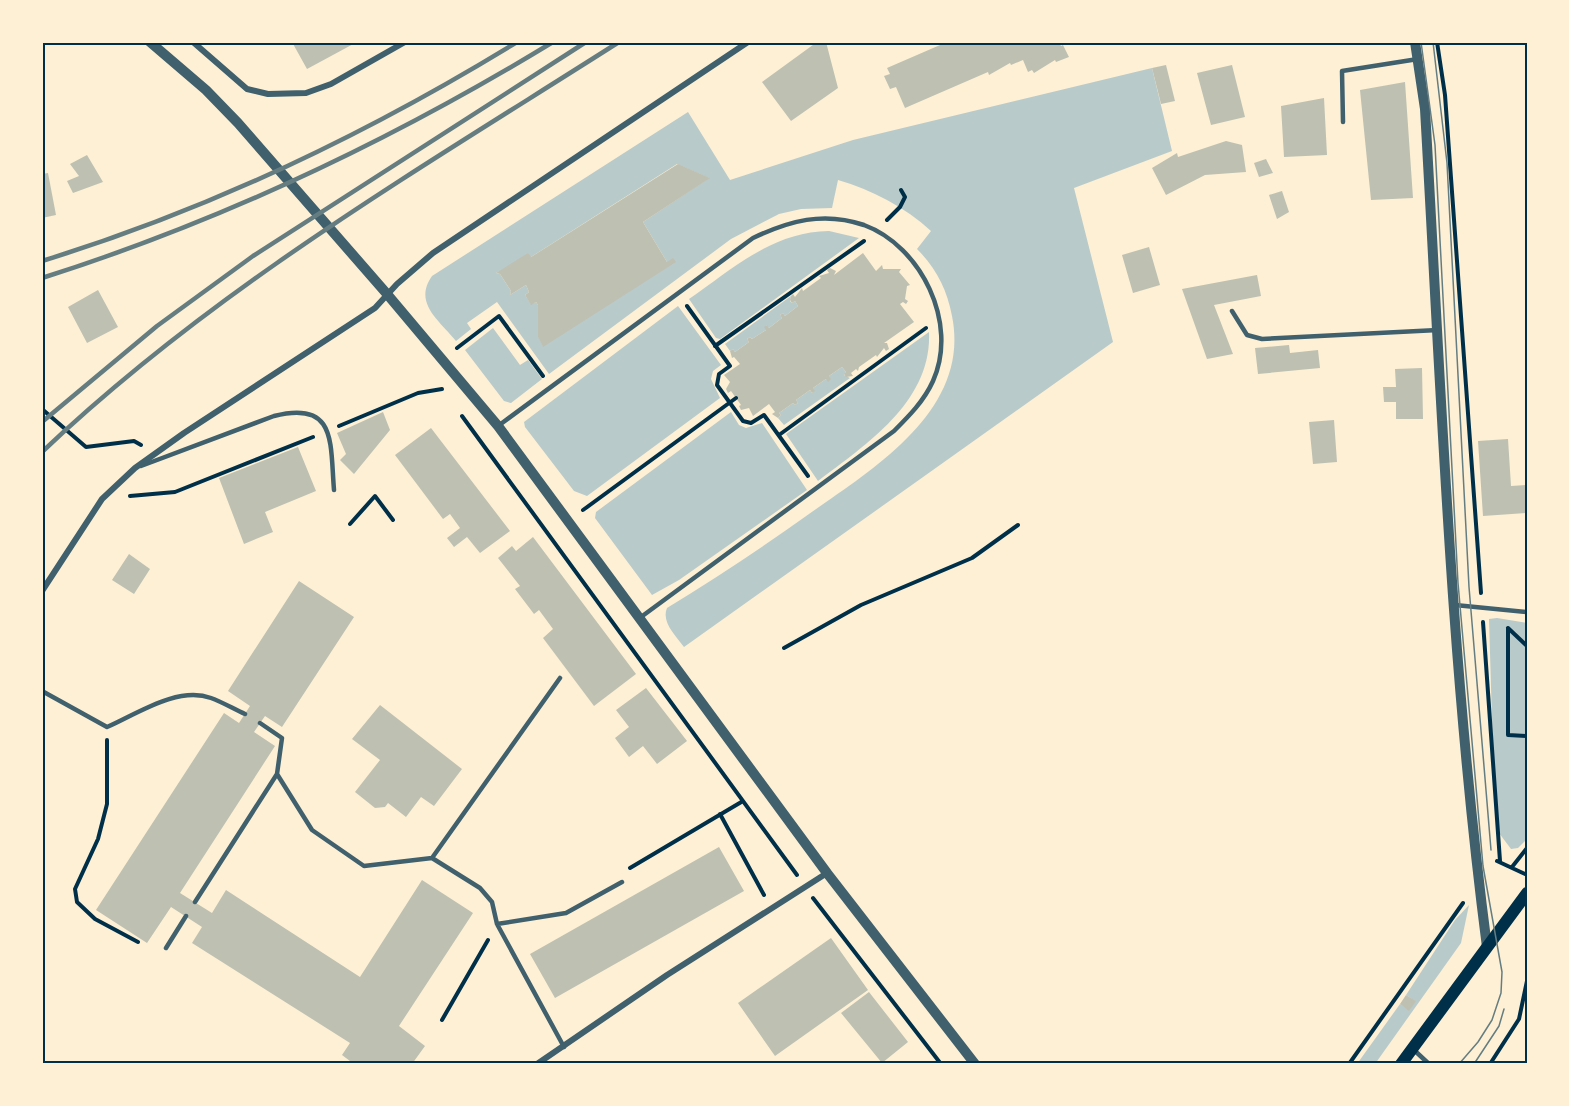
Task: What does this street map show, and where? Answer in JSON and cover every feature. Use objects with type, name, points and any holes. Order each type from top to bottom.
[{"type":"main road","points":[[1401,1064],[1527,893]]},
{"type":"street","points":[[150,42],[206,90],[238,123],[498,426],[827,873],[975,1064]]},
{"type":"street","points":[[193,42],[247,89],[268,94],[306,93],[331,84],[405,42]]},
{"type":"street","points":[[42,591],[102,499],[135,468],[375,308],[387,294],[433,253],[747,42]]},
{"type":"street","points":[[1415,42],[1425,109],[1455,605],[1477,868],[1487,947]]},
{"type":"street","points":[[537,1064],[667,975],[827,873]]},
{"type":"lane","points":[[1343,122],[1342,71],[1418,59]]},
{"type":"lane","points":[[498,426],[753,238],[782,224],[797,220],[831,219],[864,225],[905,252],[919,270],[933,296],[940,318],[939,357],[934,380],[918,406],[894,431],[639,619]]},
{"type":"lane","points":[[1232,311],[1247,335],[1262,339],[1438,330]]},
{"type":"lane","points":[[135,468],[292,411],[315,415],[323,421],[327,431],[334,490]]},
{"type":"lane","points":[[1455,605],[1527,612]]},
{"type":"lane","points":[[432,858],[560,678]]},
{"type":"lane","points":[[42,691],[107,728],[174,698],[194,695],[209,697],[245,714]]},
{"type":"lane","points":[[195,902],[277,774],[282,738],[260,723]]},
{"type":"lane","points":[[277,774],[312,830],[364,866],[432,858],[480,888],[492,902],[497,924],[564,1047]]},
{"type":"lane","points":[[497,924],[566,913],[622,882]]},
{"type":"lane","points":[[165,948],[186,916]]},
{"type":"lane","points":[[1412,1048],[1429,1064]]},
{"type":"path","points":[[1437,42],[1446,95],[1500,861]]},
{"type":"path","points":[[715,346],[876,231],[900,207],[905,197],[901,190]]},
{"type":"path","points":[[687,306],[730,366],[716,379],[717,385],[743,421],[751,423],[764,415],[808,477]]},
{"type":"path","points":[[456,348],[499,316],[551,386]]},
{"type":"path","points":[[778,435],[940,318]]},
{"type":"path","points":[[435,380],[446,394]]},
{"type":"path","points":[[102,499],[175,492],[418,393],[442,389]]},
{"type":"path","points":[[567,521],[736,398]]},
{"type":"path","points":[[42,410],[86,447],[134,441],[154,454]]},
{"type":"path","points":[[458,411],[806,888],[941,1064]]},
{"type":"path","points":[[350,524],[375,496],[393,520]]},
{"type":"path","points":[[784,648],[861,605],[972,558],[1018,525]]},
{"type":"path","points":[[1508,628],[1508,735],[1527,736]]},
{"type":"path","points":[[107,728],[107,804],[98,839],[75,889],[76,896],[77,902],[95,919],[138,942]]},
{"type":"path","points":[[622,882],[627,870],[743,801]]},
{"type":"path","points":[[720,814],[772,910]]},
{"type":"path","points":[[1512,867],[1527,848]]},
{"type":"path","points":[[1477,868],[1500,861],[1527,875]]},
{"type":"path","points":[[1349,1064],[1463,903],[1462,893]]},
{"type":"path","points":[[442,1020],[497,924]]},
{"type":"path","points":[[1490,1064],[1519,1019],[1527,981]]},
{"type":"shaded area","points":[[1152,68],[1172,151],[1074,188],[1113,342],[684,647],[668,624],[667,608],[757,550],[861,477],[912,433],[932,408],[947,380],[954,350],[952,316],[947,297],[935,271],[917,249],[931,231],[888,200],[838,180],[832,208],[801,209],[779,214],[731,239],[549,374],[497,302],[467,323],[471,329],[456,341],[430,311],[425,295],[427,286],[432,276],[688,112],[730,180],[853,140]],"holes":[[[677,164],[709,178],[643,222],[667,262],[543,346],[538,336],[538,305],[536,302],[531,304],[525,295],[529,292],[526,285],[510,295],[511,291],[500,274],[496,273],[531,257]]]},
{"type":"shaded area","points":[[829,231],[859,238],[720,339],[716,338],[689,299],[738,264],[772,245],[808,233]]},
{"type":"shaded area","points":[[791,296],[790,301],[792,303],[795,301],[798,306],[785,316],[783,313],[780,315],[782,318],[769,328],[766,325],[766,330],[752,339],[750,337],[747,339],[749,342],[735,352],[733,349],[730,351],[725,344]]},
{"type":"shaded area","points":[[678,306],[721,365],[713,371],[711,379],[720,398],[587,496],[574,491],[525,427],[524,422]]},
{"type":"shaded area","points":[[493,328],[520,365],[528,360],[542,379],[511,403],[504,401],[465,350]]},
{"type":"shaded area","points":[[929,332],[927,357],[920,379],[908,399],[876,435],[818,481],[786,434]]},
{"type":"shaded area","points":[[842,367],[846,372],[844,375],[850,378],[784,425],[778,418],[781,415],[779,413],[793,403],[795,405],[798,403],[796,400],[810,390],[812,393],[813,388],[826,379],[830,380],[829,376]]},
{"type":"shaded area","points":[[731,412],[739,425],[746,428],[762,423],[807,490],[679,580],[652,595],[595,518],[596,512]]},
{"type":"shaded area","points":[[1497,618],[1527,623],[1527,839],[1518,848],[1511,849],[1499,833],[1493,755],[1489,619]]},
{"type":"shaded area","points":[[1469,905],[1461,943],[1375,1064],[1357,1064],[1400,1004],[1409,1010],[1415,1001],[1406,995],[1455,920]]},
{"type":"building","points":[[292,42],[357,42],[307,69]]},
{"type":"building","points":[[817,42],[826,42],[838,88],[791,121],[762,82]]},
{"type":"building","points":[[947,42],[1059,42],[1069,57],[1056,62],[1055,60],[1034,73],[1032,70],[1028,72],[1023,60],[1011,65],[1010,63],[989,75],[988,72],[905,108],[896,87],[890,89],[884,76],[890,74],[887,68]]},
{"type":"building","points":[[1166,65],[1175,101],[1161,104],[1152,68]]},
{"type":"building","points":[[1232,65],[1245,117],[1211,125],[1197,73]]},
{"type":"building","points":[[1405,82],[1413,198],[1371,200],[1360,90]]},
{"type":"building","points":[[1324,98],[1327,155],[1284,157],[1281,106]]},
{"type":"building","points":[[1226,141],[1242,145],[1246,172],[1205,175],[1166,195],[1152,168],[1177,153],[1178,157]]},
{"type":"building","points":[[87,155],[103,182],[73,193],[67,181],[79,176],[70,164]]},
{"type":"building","points":[[1266,159],[1273,173],[1259,177],[1254,163]]},
{"type":"building","points":[[678,164],[710,178],[643,222],[667,262],[673,258],[676,262],[543,347],[538,337],[538,305],[536,302],[531,305],[525,295],[529,292],[526,285],[510,295],[511,291],[500,274],[496,273],[528,253],[531,257]]},
{"type":"building","points":[[48,173],[56,215],[42,218],[42,174]]},
{"type":"building","points":[[1282,191],[1289,212],[1277,219],[1269,195]]},
{"type":"building","points":[[1149,247],[1160,285],[1133,293],[1122,255]]},
{"type":"building","points":[[863,253],[876,271],[882,265],[883,269],[901,269],[899,272],[910,285],[907,286],[905,299],[908,301],[906,304],[903,302],[900,304],[914,322],[884,343],[887,343],[889,349],[886,351],[884,348],[877,357],[876,355],[859,367],[858,371],[856,369],[851,373],[853,376],[846,377],[844,374],[846,372],[842,367],[829,376],[831,379],[828,382],[826,379],[813,388],[815,391],[812,393],[810,390],[796,400],[798,403],[795,405],[793,403],[779,413],[781,415],[778,418],[772,414],[775,412],[769,404],[753,416],[749,408],[741,410],[739,406],[741,405],[731,391],[728,393],[726,389],[730,382],[724,375],[740,364],[734,357],[732,358],[730,351],[733,349],[735,352],[749,342],[747,339],[750,337],[752,339],[766,330],[764,327],[767,325],[769,328],[782,318],[780,315],[783,313],[785,316],[798,306],[795,301],[792,303],[790,300],[793,294],[795,297],[802,288],[803,291],[821,278],[819,276],[829,273],[827,270],[830,268],[836,271],[834,275]]},
{"type":"building","points":[[1257,275],[1261,296],[1214,305],[1233,354],[1207,359],[1182,289]]},
{"type":"building","points":[[98,290],[118,327],[87,343],[68,307]]},
{"type":"building","points":[[1289,345],[1290,353],[1318,350],[1320,368],[1258,374],[1255,348]]},
{"type":"building","points":[[1422,368],[1423,419],[1396,419],[1396,402],[1384,402],[1383,387],[1396,387],[1395,369]]},
{"type":"building","points":[[383,412],[390,430],[354,474],[340,460],[346,454],[337,433]]},
{"type":"building","points":[[1334,420],[1337,462],[1313,464],[1309,422]]},
{"type":"building","points":[[431,428],[510,531],[480,553],[467,537],[454,547],[447,538],[460,528],[450,514],[443,519],[395,455]]},
{"type":"building","points":[[1508,439],[1511,486],[1527,485],[1527,513],[1483,516],[1478,441]]},
{"type":"building","points":[[298,447],[316,491],[265,512],[273,532],[244,544],[219,478]]},
{"type":"building","points":[[533,537],[636,674],[594,706],[543,638],[553,629],[539,610],[534,614],[515,589],[520,586],[498,558],[512,546],[516,551]]},
{"type":"building","points":[[129,554],[150,569],[134,594],[112,580]]},
{"type":"building","points":[[299,581],[354,617],[282,727],[265,716],[254,732],[275,746],[180,893],[212,913],[226,890],[360,977],[422,880],[473,913],[399,1026],[425,1046],[412,1064],[354,1064],[342,1055],[350,1043],[192,943],[202,927],[171,907],[147,943],[96,910],[224,713],[239,723],[250,706],[228,691]]},
{"type":"building","points":[[646,688],[687,741],[657,764],[643,746],[629,757],[615,738],[629,727],[616,710]]},
{"type":"building","points":[[380,705],[462,769],[434,806],[421,797],[406,817],[388,803],[385,807],[375,808],[355,792],[380,760],[352,739]]},
{"type":"building","points":[[719,847],[744,891],[555,998],[530,954]]},
{"type":"building","points":[[831,938],[868,990],[775,1056],[738,1003]]},
{"type":"building","points":[[869,992],[908,1042],[882,1063],[841,1013]]},
{"type":"building","points":[[1406,995],[1416,1001],[1409,1011],[1400,1004]]},
{"type":"tram line","points":[[1421,42],[1435,145],[1458,583],[1483,866],[1502,972],[1501,993],[1492,1020],[1478,1042],[1459,1064]]},
{"type":"tram line","points":[[1433,42],[1447,163],[1469,587],[1491,850]]},
{"type":"tram line","points":[[1474,1064],[1499,1026],[1504,1009]]},
{"type":"railway","points":[[42,261],[166,218],[287,166],[404,107],[517,42]]},
{"type":"railway","points":[[42,278],[175,231],[305,175],[431,112],[553,42]]},
{"type":"railway","points":[[42,422],[157,326],[253,256],[586,42]]},
{"type":"railway","points":[[42,452],[109,392],[177,336],[248,284],[394,184],[619,42]]}]
